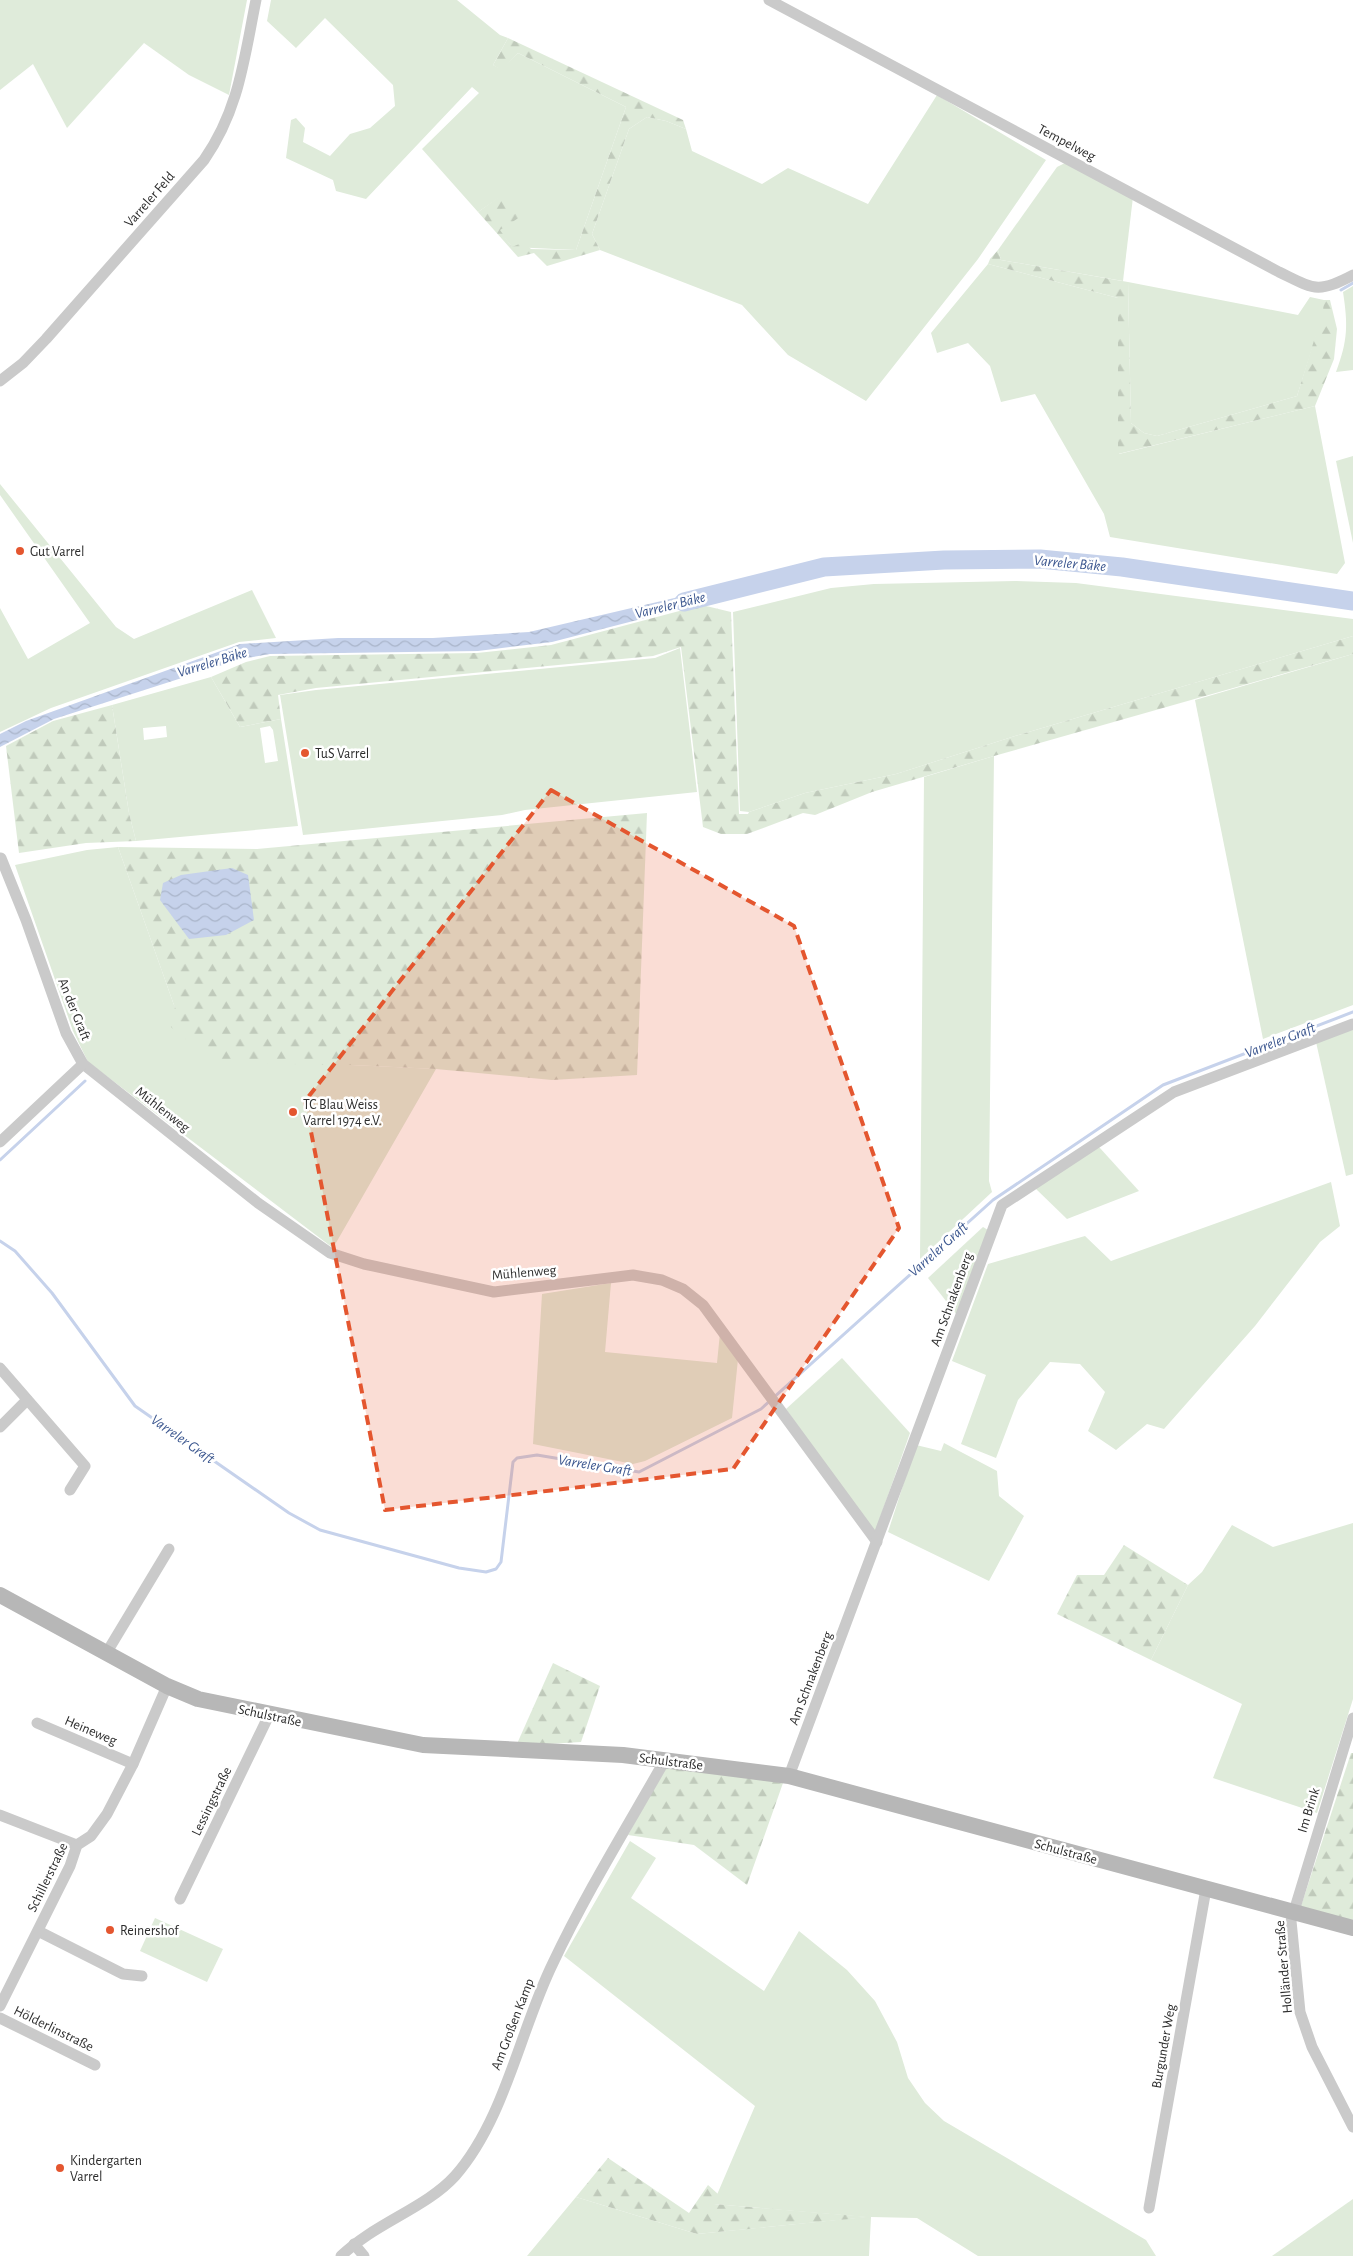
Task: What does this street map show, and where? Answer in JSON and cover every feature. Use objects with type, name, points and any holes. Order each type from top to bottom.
[{"type":"street","name":"Varreler Feld","points":[[0,381],[23,363],[46,339],[204,160],[217,141],[234,104],[256,0]]},
{"type":"street","name":"Tempelweg","points":[[770,0],[1279,272],[1319,289],[1331,286],[1353,275]]},
{"type":"street","name":"An der Graft","points":[[1,858],[26,920],[66,1033],[82,1064]]},
{"type":"street","name":"Am Schnakenberg","points":[[789,1776],[1002,1206],[1174,1092],[1353,1024]]},
{"type":"street","points":[[0,1142],[82,1064]]},
{"type":"street","name":"Mühlenweg","points":[[82,1064],[258,1203],[330,1253],[364,1264],[494,1292],[633,1275],[662,1280],[683,1289],[703,1305],[878,1542]]},
{"type":"street","points":[[0,1368],[86,1466],[70,1490]]},
{"type":"street","points":[[0,1427],[27,1400]]},
{"type":"street","points":[[107,1652],[168,1549]]},
{"type":"street","name":"Schulstraße","points":[[0,1595],[167,1686],[198,1699],[422,1745],[583,1752],[665,1760],[789,1776],[1353,1928]]},
{"type":"street","name":"Schillerstraße","points":[[0,2006],[70,1866],[77,1845],[91,1836],[107,1814],[133,1764],[167,1686]]},
{"type":"street","name":"Lessingstraße","points":[[180,1899],[269,1715]]},
{"type":"street","name":"Im Brink","points":[[1294,1912],[1353,1718]]},
{"type":"street","name":"Heineweg","points":[[37,1723],[133,1764]]},
{"type":"street","name":"Am Großen Kamp","points":[[341,2256],[354,2244],[436,2192],[454,2177],[470,2158],[497,2105],[552,1964],[665,1760]]},
{"type":"street","points":[[0,1815],[77,1845]]},
{"type":"street","name":"Burgunder Weg","points":[[1149,2208],[1206,1889]]},
{"type":"street","name":"Holländer Straße","points":[[1294,1912],[1291,1921],[1300,2012],[1312,2047],[1353,2128]]},
{"type":"street","points":[[38,1931],[123,1974],[142,1976]]},
{"type":"street","name":"Hölderlinstraße","points":[[0,2018],[95,2065]]},
{"type":"street","points":[[354,2244],[364,2256]]},
{"type":"highlighted area","points":[[551,790],[794,926],[899,1228],[733,1469],[385,1510],[305,1101]]},
{"type":"green space","points":[[0,0],[247,0],[229,95],[189,75],[144,43],[67,128],[33,64],[0,90]]},
{"type":"green space","points":[[271,0],[457,0],[500,35],[508,38],[493,65],[501,69],[518,53],[626,107],[576,250],[512,247],[499,230],[506,193],[478,212],[422,149],[479,93],[472,87],[366,199],[336,191],[333,180],[286,158],[291,120],[296,118],[305,128],[303,142],[330,156],[350,134],[370,128],[395,106],[393,85],[325,18],[296,48],[267,21]]},
{"type":"green space","points":[[508,38],[683,120],[686,129],[666,121],[647,117],[629,129],[592,234],[600,250],[547,266],[534,253],[518,257],[478,212],[506,192],[516,203],[520,217],[500,230],[512,247],[524,242],[531,249],[576,250],[626,107],[518,53],[501,70],[493,65]]},
{"type":"green space","points":[[937,95],[1046,160],[978,259],[866,401],[788,355],[742,305],[600,250],[592,234],[629,129],[647,117],[666,121],[686,129],[692,151],[762,184],[788,168],[868,204]]},
{"type":"green space","points":[[1067,162],[1133,197],[1123,281],[1001,260],[998,250],[1057,167]]},
{"type":"green space","points":[[998,250],[1001,260],[1128,282],[1131,423],[1144,433],[1157,436],[1297,396],[1323,311],[1324,300],[1330,300],[1337,329],[1334,359],[1315,406],[1118,454],[1118,298],[988,264]]},
{"type":"green space","points":[[988,264],[1118,298],[1119,454],[1315,406],[1345,563],[1337,574],[1110,537],[1104,514],[1035,394],[1001,402],[990,366],[968,343],[937,353],[931,333]]},
{"type":"green space","points":[[1128,282],[1298,315],[1310,297],[1324,300],[1324,311],[1297,396],[1157,436],[1144,433],[1131,423]]},
{"type":"green space","points":[[1353,286],[1353,370],[1336,372],[1343,351],[1346,332],[1343,292]]},
{"type":"green space","points":[[1353,456],[1353,543],[1336,461]]},
{"type":"green space","points":[[0,484],[116,627],[134,639],[252,590],[276,638],[239,642],[51,708],[0,732],[0,608],[28,659],[90,623],[0,495]]},
{"type":"green space","points":[[1015,581],[1076,583],[1353,619],[1353,636],[1015,736],[896,774],[805,793],[749,812],[740,811],[733,612],[831,588],[874,584]]},
{"type":"green space","points":[[702,605],[731,612],[739,814],[748,814],[749,812],[805,793],[896,774],[1015,736],[1353,636],[1353,654],[872,792],[815,815],[803,813],[747,834],[721,834],[703,827],[681,647],[653,656],[316,688],[278,695],[281,719],[240,727],[211,677],[246,662],[270,656],[477,653],[551,645]]},
{"type":"green space","points":[[680,648],[697,792],[525,810],[502,815],[303,835],[280,695],[655,658]]},
{"type":"green space","points":[[1353,654],[1353,1005],[1263,1039],[1195,700]]},
{"type":"green space","points":[[211,677],[240,727],[281,719],[298,826],[136,841],[129,813],[112,705]],"holes":[[[166,726],[167,737],[144,740],[143,728]],[[270,726],[273,730],[278,761],[265,763],[260,728]]]},
{"type":"green space","points":[[112,705],[129,813],[136,841],[86,843],[19,853],[6,746],[53,721]]},
{"type":"green space","points":[[994,756],[989,1181],[992,1192],[920,1259],[924,777]]},
{"type":"green space","points":[[647,813],[637,1075],[552,1080],[436,1069],[351,1065],[215,1063],[166,1023],[175,1008],[118,847],[257,849]]},
{"type":"green space","points":[[118,847],[175,1008],[351,1065],[436,1069],[333,1248],[88,1062],[73,1031],[15,865],[87,850]]},
{"type":"green space","points":[[1353,1028],[1353,1174],[1346,1176],[1316,1042]]},
{"type":"green space","points":[[1099,1147],[1139,1191],[1067,1219],[1035,1188]]},
{"type":"green space","points":[[1331,1182],[1340,1226],[1320,1242],[1255,1326],[1164,1429],[1147,1424],[1116,1450],[1088,1431],[1105,1392],[1080,1364],[1050,1362],[1018,1400],[996,1458],[961,1444],[986,1375],[952,1361],[988,1264],[1085,1236],[1111,1261]]},
{"type":"green space","points":[[983,1227],[988,1230],[957,1315],[928,1278]]},
{"type":"green space","points":[[611,1283],[605,1352],[717,1363],[720,1333],[738,1359],[732,1418],[645,1461],[633,1464],[533,1444],[542,1294]]},
{"type":"green space","points":[[842,1358],[910,1433],[874,1535],[786,1409]]},
{"type":"green space","points":[[944,1443],[997,1471],[999,1496],[1024,1516],[989,1581],[888,1532],[916,1445],[941,1451]]},
{"type":"green space","points":[[1353,1523],[1353,1699],[1317,1813],[1213,1778],[1242,1704],[1151,1660],[1188,1585],[1202,1572],[1232,1525],[1273,1547]]},
{"type":"green space","points":[[1124,1545],[1188,1585],[1151,1660],[1057,1614],[1077,1575],[1104,1575]]},
{"type":"green space","points":[[553,1663],[600,1686],[581,1742],[516,1746]]},
{"type":"green space","points":[[1351,1753],[1353,1753],[1353,1922],[1300,1909]]},
{"type":"green space","points":[[667,1764],[783,1783],[747,1885],[694,1845],[628,1835]]},
{"type":"green space","points":[[630,1841],[656,1858],[631,1898],[764,1991],[799,1931],[847,1970],[875,2001],[897,2042],[908,2078],[925,2103],[944,2121],[1146,2240],[1156,2256],[978,2256],[917,2218],[871,2217],[869,2256],[527,2256],[576,2197],[697,2234],[866,2217],[713,2204],[755,2106],[564,1956]]},
{"type":"green space","points":[[155,1918],[223,1949],[207,1982],[140,1951]]},
{"type":"green space","points":[[608,2158],[689,2213],[708,2185],[718,2194],[714,2204],[870,2217],[697,2234],[576,2197]]},
{"type":"green space","points":[[1353,2199],[1353,2256],[1272,2256]]},
{"type":"water","points":[[700,592],[709,596],[703,603],[552,642],[478,651],[270,654],[241,659],[54,719],[0,747],[0,734],[26,721],[240,644],[338,638],[433,638],[529,632]]},
{"type":"water","points":[[232,868],[248,875],[254,920],[226,935],[189,939],[160,900],[163,883],[181,875]]},
{"type":"waterway","points":[[1341,290],[1353,283]]},
{"type":"waterway","name":"Varreler Bäke","points":[[684,602],[824,567],[944,560],[1040,559],[1122,567],[1353,601]]},
{"type":"waterway","name":"Varreler Graft","points":[[0,1241],[15,1251],[52,1293],[135,1406],[289,1513],[320,1530],[459,1568],[486,1572],[496,1569],[501,1562],[513,1462],[517,1458],[537,1455],[639,1472],[761,1409],[993,1200],[1163,1085],[1353,1012]]},
{"type":"waterway","points":[[0,1160],[85,1081]]},
{"type":"place","name":"Gut Varrel","points":[[20,551]]},
{"type":"place","name":"TuS Varrel","points":[[305,753]]},
{"type":"place","name":"TC Blau Weiss Varrel 1974 e.V.","points":[[293,1112]]},
{"type":"place","name":"Reinershof","points":[[110,1930]]},
{"type":"place","name":"Kindergarten Varrel","points":[[60,2168]]}]
